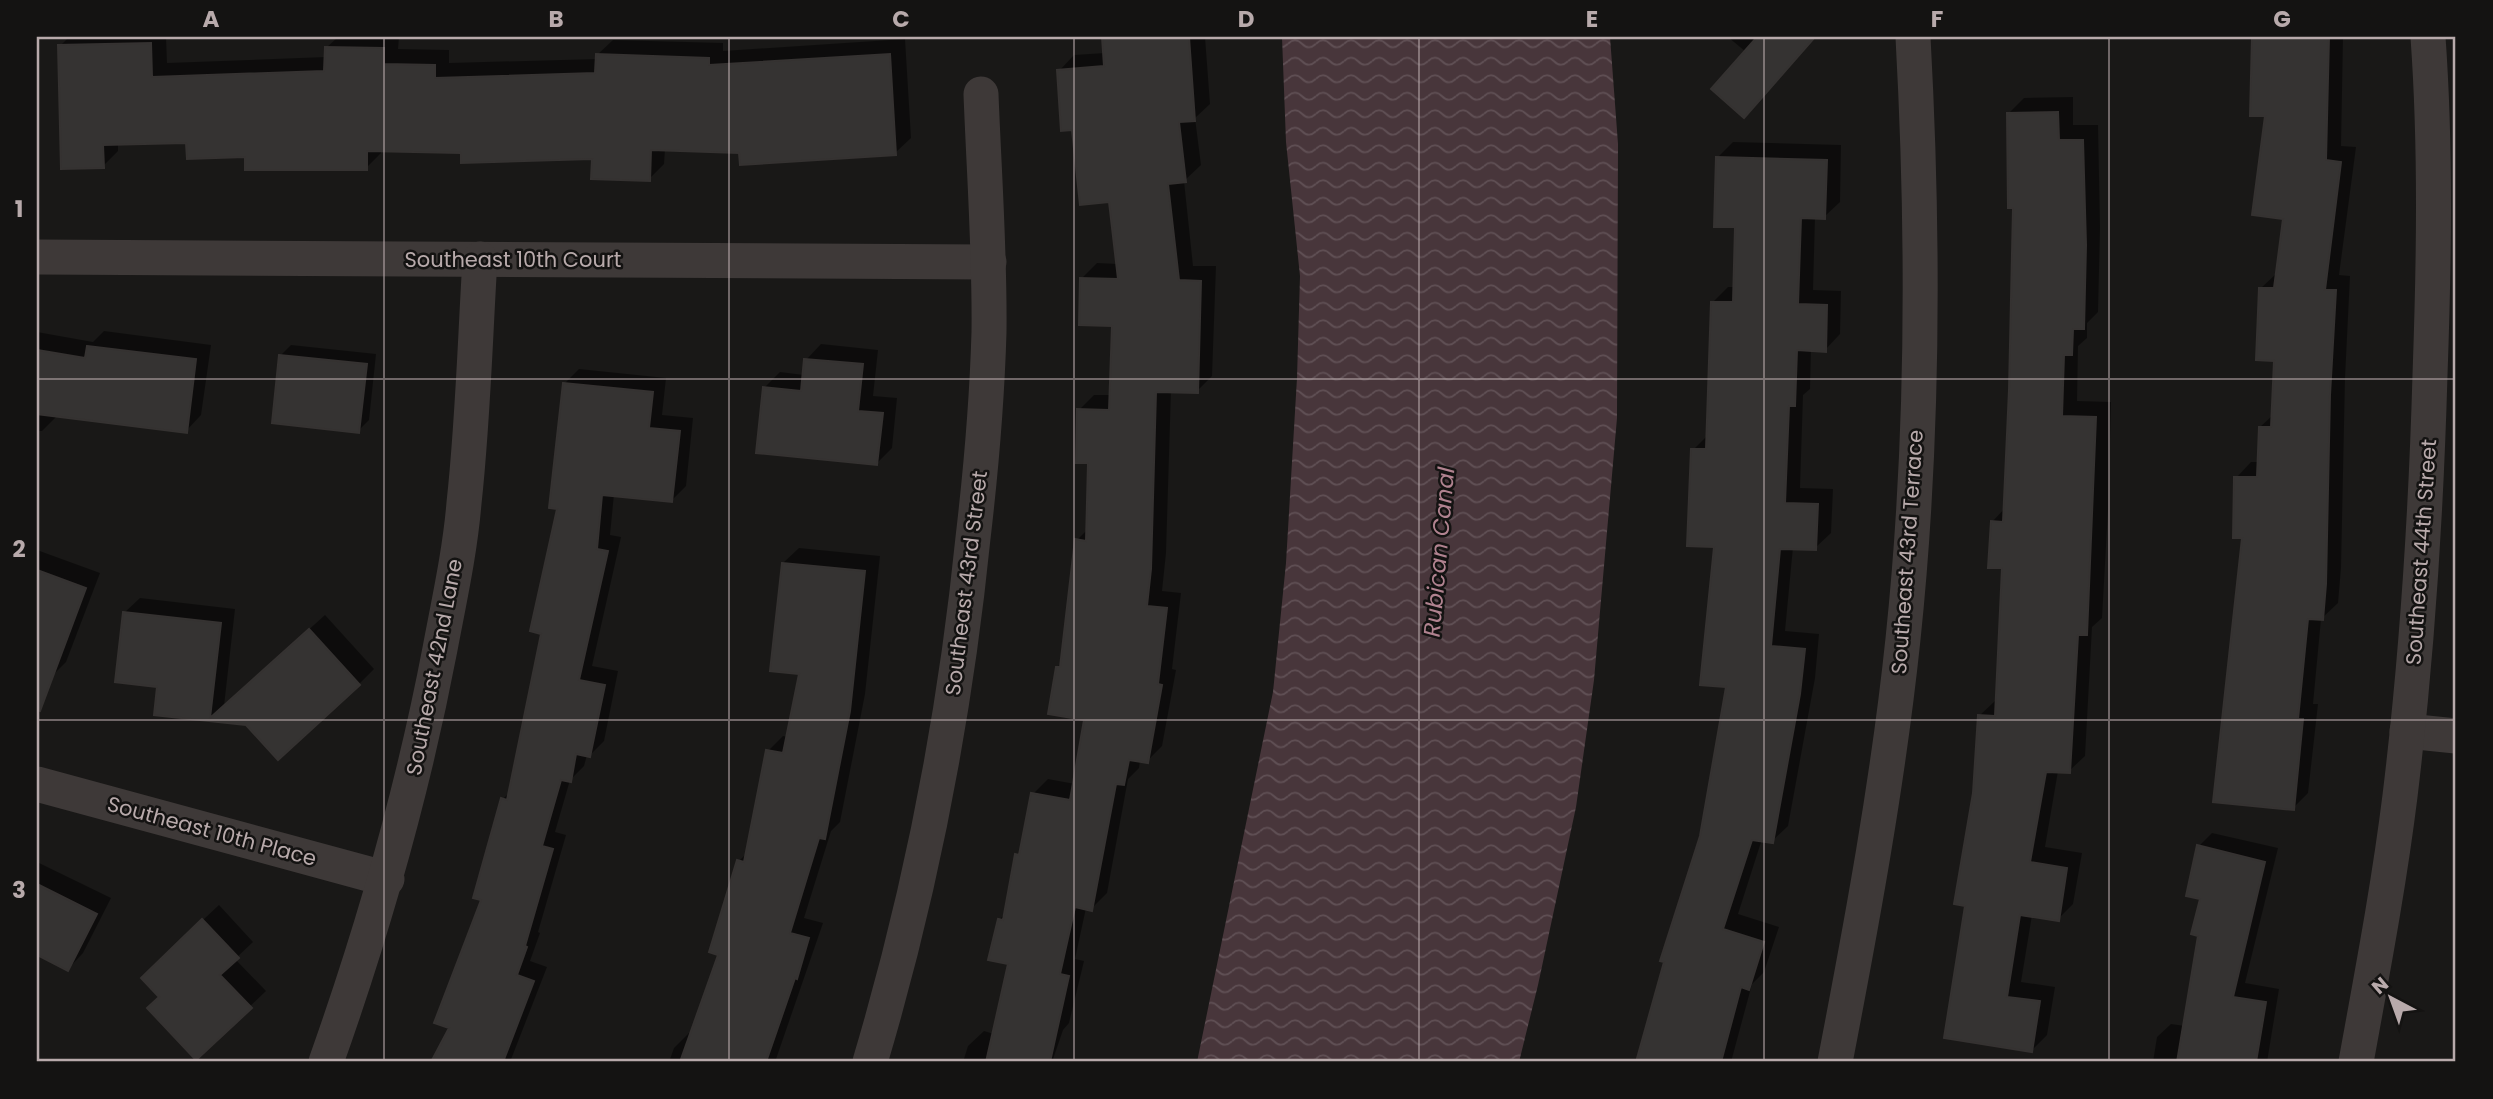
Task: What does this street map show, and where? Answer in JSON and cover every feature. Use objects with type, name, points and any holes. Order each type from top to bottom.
[{"type":"street","name":"Southeast 43rd Terrace","points":[[1835,1062],[1881,810],[1903,639],[1915,480],[1921,294],[1913,37]]},
{"type":"street","name":"Southeast 44th Street","points":[[2356,1062],[2400,798],[2413,681],[2427,474],[2433,307],[2445,225],[2428,37]]},
{"type":"street","name":"Southeast 43rd Street","points":[[870,1062],[911,909],[932,812],[965,617],[979,482],[989,335],[989,262],[981,94]]},
{"type":"street","name":"Southeast 10th Court","points":[[37,257],[989,262]]},
{"type":"street","name":"Southeast 42nd Lane","points":[[326,1062],[362,961],[387,879],[425,730],[454,579],[464,503],[480,259]]},
{"type":"street","points":[[2407,731],[2456,736]]},
{"type":"street","name":"Southeast 10th Place","points":[[37,784],[387,879]]},
{"type":"water","name":"Rubican Canal","points":[[1282,37],[1610,37],[1618,144],[1617,418],[1594,680],[1576,807],[1519,1062],[1197,1062],[1273,692],[1286,563],[1300,276],[1286,142]]},
{"type":"building","points":[[1102,37],[1189,37],[1195,121],[1179,122],[1186,182],[1168,184],[1179,280],[1201,281],[1198,393],[1156,392],[1151,569],[1147,606],[1167,608],[1158,684],[1162,685],[1148,763],[1129,760],[1124,785],[1116,784],[1092,911],[1075,907],[1060,974],[1069,976],[1050,1062],[986,1062],[1008,964],[988,960],[998,919],[1003,920],[1015,854],[1019,855],[1031,793],[1070,800],[1084,720],[1048,714],[1056,667],[1060,667],[1075,539],[1086,541],[1088,463],[1076,463],[1077,409],[1109,410],[1112,326],[1079,325],[1080,278],[1118,279],[1109,202],[1080,205],[1072,130],[1061,131],[1057,70],[1104,66]]},
{"type":"building","points":[[1757,37],[1815,37],[1744,118],[1711,89]]},
{"type":"building","points":[[2252,37],[2329,37],[2326,160],[2341,162],[2325,290],[2336,290],[2330,395],[2326,584],[2323,620],[2308,619],[2298,719],[2303,719],[2294,810],[2213,802],[2242,538],[2233,538],[2234,477],[2257,477],[2259,427],[2271,427],[2274,361],[2256,360],[2259,288],[2274,288],[2283,219],[2252,215],[2265,116],[2250,116]]},
{"type":"building","points":[[151,43],[152,77],[324,71],[325,47],[384,48],[384,64],[435,65],[435,78],[595,73],[596,54],[709,58],[709,65],[890,54],[896,155],[740,165],[739,153],[651,150],[650,181],[591,179],[592,159],[461,163],[461,153],[367,151],[367,170],[245,170],[245,157],[187,159],[186,143],[103,145],[104,168],[61,169],[58,45]]},
{"type":"building","points":[[2058,112],[2059,140],[2083,140],[2086,245],[2084,329],[2073,329],[2072,355],[2064,355],[2062,416],[2096,417],[2087,635],[2078,635],[2070,773],[2046,772],[2030,862],[2067,868],[2059,921],[2020,915],[2007,997],[2040,1001],[2032,1052],[1944,1038],[1965,906],[1954,904],[1973,793],[1978,715],[1995,716],[2002,568],[1988,568],[1991,521],[2003,522],[2009,390],[2013,208],[2008,208],[2007,113]]},
{"type":"building","points":[[1716,157],[1827,160],[1825,219],[1801,218],[1798,304],[1827,305],[1826,352],[1797,350],[1795,406],[1789,406],[1785,503],[1818,504],[1816,550],[1780,549],[1771,646],[1805,649],[1800,694],[1773,843],[1752,840],[1723,929],[1764,942],[1749,990],[1741,987],[1721,1062],[1636,1062],[1664,962],[1660,961],[1700,836],[1726,687],[1700,685],[1714,547],[1687,546],[1691,449],[1706,449],[1711,302],[1733,302],[1735,227],[1714,227]]},
{"type":"building","points":[[87,346],[196,359],[187,433],[37,414],[37,350],[85,358]]},
{"type":"building","points":[[279,355],[367,364],[359,433],[272,423]]},
{"type":"building","points":[[804,359],[863,364],[858,411],[883,413],[877,465],[756,453],[763,387],[801,391]]},
{"type":"building","points":[[563,383],[653,392],[649,428],[680,431],[672,502],[602,495],[597,549],[608,551],[579,680],[605,685],[590,757],[576,754],[571,782],[561,780],[542,846],[553,849],[517,975],[534,981],[503,1062],[431,1062],[449,1028],[434,1023],[481,900],[473,898],[501,798],[507,800],[541,634],[530,631],[557,509],[549,508]]},
{"type":"building","points":[[782,563],[865,571],[850,711],[825,839],[819,838],[790,933],[809,938],[766,1062],[680,1062],[718,955],[709,952],[737,860],[744,862],[766,750],[783,753],[799,674],[770,671]]},
{"type":"building","points":[[37,570],[86,588],[40,711],[37,710]]},
{"type":"building","points":[[123,612],[221,623],[210,718],[309,629],[360,685],[278,760],[246,725],[154,715],[157,687],[115,682]]},
{"type":"building","points":[[2197,845],[2265,862],[2233,997],[2266,1002],[2256,1062],[2177,1062],[2198,936],[2191,934],[2200,899],[2186,896]]},
{"type":"building","points":[[37,884],[97,914],[68,971],[37,955]]},
{"type":"building","points":[[202,919],[239,958],[220,975],[252,1008],[196,1060],[147,1008],[159,997],[141,978]]}]
